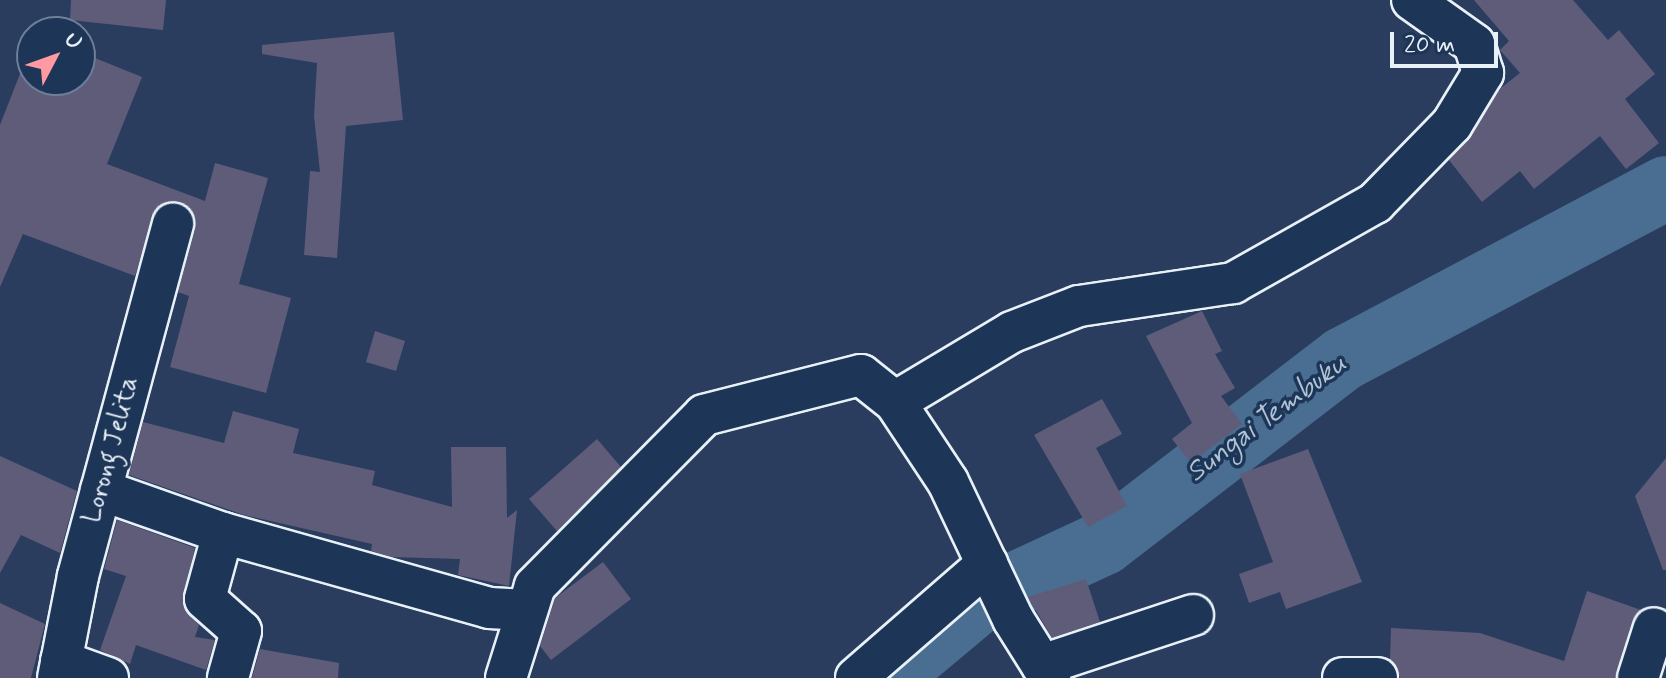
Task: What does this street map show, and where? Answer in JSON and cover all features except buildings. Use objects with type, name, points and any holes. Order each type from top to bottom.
[{"type":"street","points":[[895,402],[1012,332],[1079,306],[1233,283],[1375,203],[1452,124],[1483,73],[1474,44],[1412,0]]},
{"type":"street","name":"Lorong Jelita","points":[[59,670],[101,490],[173,224]]},
{"type":"street","points":[[506,678],[523,610],[535,586],[704,415],[861,375],[895,402],[948,482],[1013,619],[1046,672],[1193,615]]},
{"type":"street","points":[[101,490],[223,533],[489,608],[523,610]]},
{"type":"street","points":[[223,533],[205,599],[241,631],[228,678]]},
{"type":"street","points":[[856,678],[992,573]]},
{"type":"street","points":[[1638,678],[1654,628]]},
{"type":"street","points":[[59,670],[108,678]]},
{"type":"street","points":[[1343,678],[1377,678]]},
{"type":"waterway","name":"Sungai Tembuku","points":[[887,678],[979,601],[1104,543],[1343,359],[1666,188]]}]
